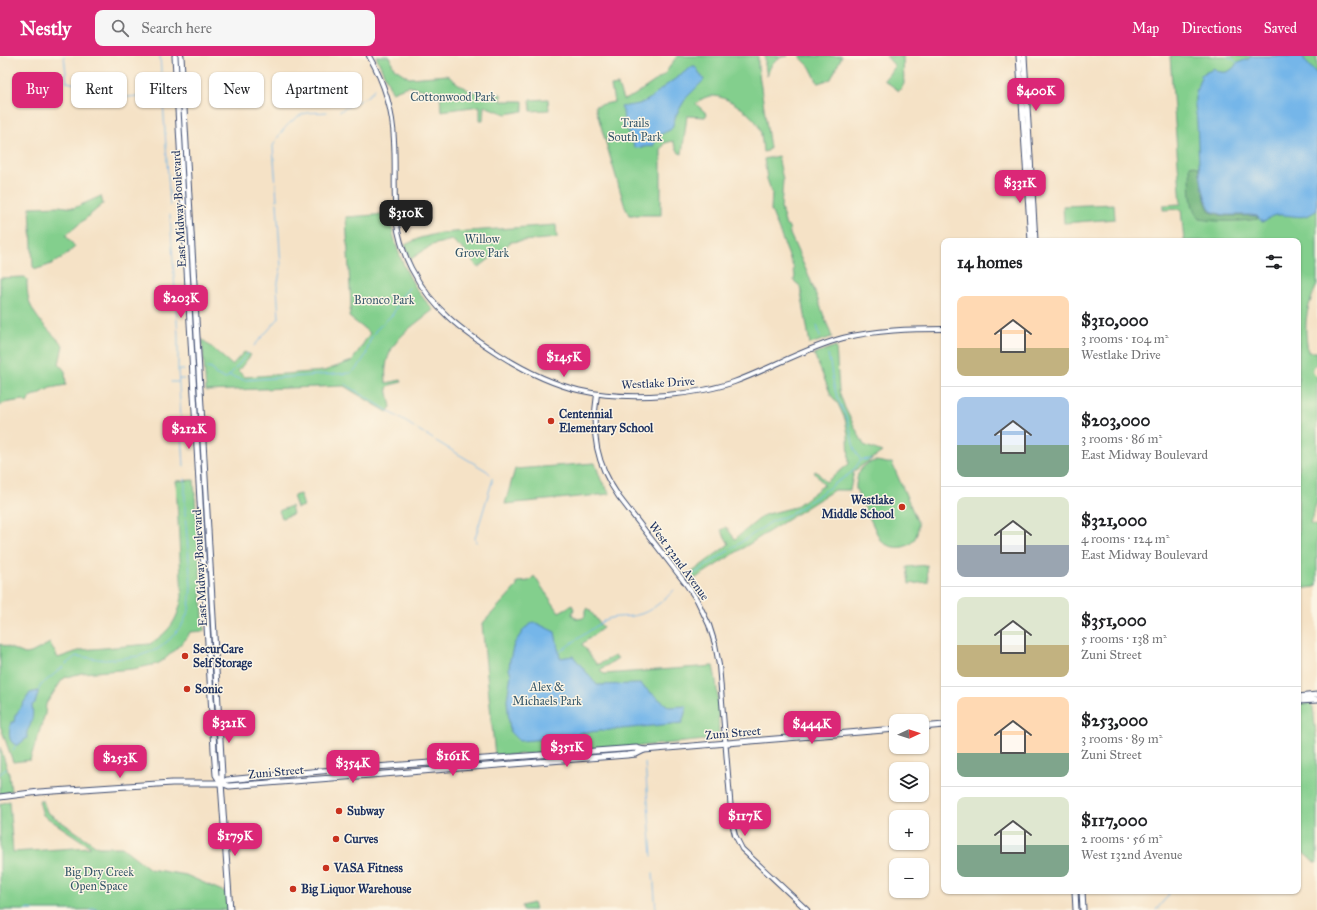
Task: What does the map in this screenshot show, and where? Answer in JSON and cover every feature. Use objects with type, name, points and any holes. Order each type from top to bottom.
[{"type":"main road","name":"East Midway Boulevard","points":[[175,56],[213,736],[216,775],[221,783]]},
{"type":"main road","name":"East Midway Boulevard","points":[[181,56],[222,775],[221,783]]},
{"type":"main road","points":[[1019,56],[1031,238]]},
{"type":"main road","points":[[1024,56],[1035,238]]},
{"type":"main road","points":[[1301,696],[1317,696]]},
{"type":"main road","points":[[1301,702],[1317,700]]},
{"type":"main road","points":[[929,726],[941,725]]},
{"type":"main road","name":"Zuni Street","points":[[0,797],[18,794],[172,783],[221,783],[227,780],[320,771],[636,748],[644,750],[889,730]]},
{"type":"main road","points":[[221,783],[230,910]]},
{"type":"main road","points":[[1075,894],[1076,910]]},
{"type":"main road","points":[[1082,894],[1083,910]]},
{"type":"street","name":"Westlake Drive","points":[[369,56],[389,105],[393,126],[394,202],[398,234],[410,266],[423,288],[437,306],[456,324],[475,339],[528,372],[553,383],[597,394],[640,397],[700,391],[736,381],[841,339],[866,333],[893,330],[941,329]]},
{"type":"street","name":"West 132nd Avenue","points":[[597,394],[594,421],[595,440],[599,459],[608,481],[697,600],[709,625],[715,644],[719,665],[732,823],[738,843],[742,849],[807,910]]},
{"type":"green space","name":"Cottonwood Park","points":[[376,56],[389,56],[394,68],[409,78],[447,75],[466,89],[484,94],[501,94],[501,101],[523,101],[523,111],[506,114],[484,106],[483,120],[480,120],[480,106],[441,111],[440,94],[408,86],[392,92]]},
{"type":"green space","name":"Trails South Park","points":[[677,56],[758,56],[758,67],[770,148],[768,151],[763,152],[759,127],[746,111],[732,102],[719,97],[710,96],[704,98],[696,104],[707,114],[705,117],[687,116],[682,154],[679,153],[673,141],[665,143],[661,150],[661,215],[629,215],[625,207],[595,106],[614,102],[611,86],[618,85],[623,100],[633,96],[664,75]]},
{"type":"green space","points":[[765,56],[788,56],[776,60],[770,68],[767,76]]},
{"type":"green space","points":[[799,56],[842,56],[831,79],[818,83],[810,67]]},
{"type":"green space","points":[[886,56],[903,56],[904,84],[899,91],[884,80],[894,68],[894,65]]},
{"type":"green space","points":[[1170,56],[1317,56],[1317,285],[1310,302],[1306,318],[1308,352],[1317,352],[1317,364],[1314,366],[1312,372],[1317,377],[1317,501],[1310,524],[1317,526],[1317,585],[1315,587],[1301,589],[1301,238],[1184,238],[1181,209],[1163,210],[1163,205],[1181,204]]},
{"type":"green space","points":[[548,99],[549,110],[531,111],[530,100]]},
{"type":"green space","points":[[778,156],[783,180],[781,208],[786,226],[789,227],[790,234],[807,271],[832,337],[810,344],[800,286],[794,281],[794,269],[771,210],[772,193],[767,179],[764,159]]},
{"type":"green space","points":[[1195,165],[1199,168],[1206,204],[1210,212],[1223,216],[1257,216],[1258,219],[1243,221],[1214,221],[1199,219],[1193,207],[1191,194],[1190,166]]},
{"type":"green space","points":[[101,196],[103,204],[66,235],[75,247],[62,258],[53,263],[36,269],[33,267],[30,207],[59,206],[74,208]]},
{"type":"green space","points":[[1114,204],[1115,219],[1064,223],[1063,206]]},
{"type":"green space","name":"Bronco Park","points":[[389,214],[395,242],[409,277],[433,310],[403,334],[397,341],[388,357],[386,367],[386,383],[401,380],[402,382],[390,385],[387,388],[391,407],[387,412],[344,386],[206,391],[202,339],[232,365],[244,352],[251,355],[238,371],[245,377],[324,371],[352,361],[370,333],[349,317],[351,305],[346,217]]},
{"type":"green space","name":"Willow Grove Park","points":[[556,225],[557,238],[511,242],[478,268],[466,252],[452,240],[432,245],[411,259],[405,245],[420,238],[440,233]]},
{"type":"green space","points":[[25,277],[27,279],[27,292],[29,300],[34,312],[63,345],[59,364],[65,371],[66,385],[50,388],[37,395],[34,395],[30,397],[27,403],[23,400],[4,403],[0,406],[0,278]]},
{"type":"green space","points":[[836,346],[839,391],[845,408],[864,445],[882,452],[854,471],[850,490],[834,490],[691,581],[687,576],[729,544],[721,530],[726,527],[735,539],[764,515],[795,507],[824,485],[814,472],[816,471],[826,482],[849,464],[848,434],[845,419],[838,404],[831,395],[814,354]]},
{"type":"green space","points":[[875,461],[892,463],[918,523],[918,531],[916,536],[913,541],[905,546],[889,546],[880,540],[856,489],[858,474],[861,469],[868,463]]},
{"type":"green space","points":[[595,463],[601,480],[610,494],[505,504],[515,469]]},
{"type":"green space","points":[[194,480],[204,631],[190,632],[187,638],[165,659],[157,664],[133,669],[82,673],[66,677],[62,680],[46,704],[45,714],[30,760],[13,762],[0,725],[0,644],[25,654],[31,653],[50,643],[58,658],[81,650],[150,644],[163,634],[175,619],[182,597],[176,481]]},
{"type":"green space","points":[[300,494],[304,506],[297,508],[293,496]]},
{"type":"green space","points":[[291,506],[293,514],[282,518],[279,511]]},
{"type":"green space","points":[[927,565],[928,582],[909,584],[907,567]]},
{"type":"green space","name":"Alex & Michaels Park","points":[[534,576],[559,612],[572,605],[574,609],[572,614],[578,619],[585,616],[585,610],[588,608],[603,628],[582,644],[597,665],[615,656],[618,658],[600,670],[604,674],[713,666],[717,692],[719,737],[716,739],[632,747],[495,756],[482,624],[517,586],[517,582],[529,581]]},
{"type":"green space","points":[[1301,703],[1310,703],[1313,707],[1317,744],[1317,863],[1301,851]]},
{"type":"green space","points":[[0,747],[9,774],[11,791],[0,794]]},
{"type":"green space","name":"Big Dry Creek Open Space","points":[[9,801],[13,852],[91,847],[43,815],[39,801],[43,801],[47,812],[98,847],[122,847],[150,869],[186,875],[229,894],[230,910],[0,910],[0,804]]},
{"type":"green space","points":[[533,903],[535,910],[523,910],[522,906]]},
{"type":"water","points":[[1251,56],[1303,56],[1305,61],[1317,74],[1317,210],[1307,216],[1301,217],[1279,215],[1270,217],[1266,221],[1262,222],[1257,216],[1224,215],[1211,211],[1206,201],[1201,179],[1195,104],[1200,76],[1214,68],[1220,72],[1228,72],[1236,64],[1249,59]]},
{"type":"water","points":[[695,66],[704,80],[686,98],[676,115],[672,128],[659,135],[653,146],[635,148],[624,121],[621,107],[639,104],[646,101]]},
{"type":"water","points":[[534,622],[555,632],[560,658],[573,656],[597,685],[640,684],[669,707],[687,706],[682,723],[579,733],[575,737],[519,741],[510,732],[507,700],[511,674],[509,669],[510,659],[514,644],[525,628]]},
{"type":"water","points":[[38,691],[35,703],[32,705],[33,712],[27,731],[27,738],[18,745],[14,744],[10,740],[11,722],[14,722],[15,716],[30,693]]},
{"type":"waterway","points":[[64,56],[67,82],[76,84],[91,101],[135,96]]},
{"type":"waterway","points":[[160,56],[170,206]]},
{"type":"waterway","points":[[1227,56],[1238,64]]},
{"type":"waterway","points":[[340,111],[368,96],[374,89]]},
{"type":"waterway","points":[[277,200],[273,146],[292,121],[307,113],[327,112]]},
{"type":"waterway","points":[[254,346],[279,318],[277,287],[281,267],[277,203]]},
{"type":"waterway","points":[[170,215],[178,336],[178,370],[184,466]]},
{"type":"waterway","points":[[229,376],[244,380],[351,373],[358,367],[366,355],[370,340],[376,330],[393,314],[401,297],[409,288]]},
{"type":"waterway","points":[[171,296],[176,296]]},
{"type":"waterway","points":[[817,325],[820,337]]},
{"type":"waterway","points":[[207,368],[212,369],[215,374],[225,379],[248,353]]},
{"type":"waterway","points":[[691,576],[771,522],[791,514],[852,472],[861,460],[855,451],[850,427],[835,392],[828,354]]},
{"type":"waterway","points":[[179,370],[184,370]]},
{"type":"waterway","points":[[179,379],[184,379]]},
{"type":"waterway","points":[[171,382],[178,382]]},
{"type":"waterway","points":[[345,384],[433,439]]},
{"type":"waterway","points":[[436,441],[490,474]]},
{"type":"waterway","points":[[861,460],[871,459]]},
{"type":"waterway","points":[[476,542],[475,538],[492,478]]},
{"type":"waterway","points":[[66,664],[76,656],[105,660],[139,656],[158,649],[170,639],[182,625],[189,610],[191,586],[185,513],[185,479]]},
{"type":"waterway","points":[[559,652],[605,620],[633,616],[647,612],[674,590]]},
{"type":"waterway","points":[[38,691],[41,685],[63,667]]},
{"type":"waterway","points":[[13,750],[16,745]]},
{"type":"waterway","points":[[645,763],[652,856]]},
{"type":"waterway","points":[[0,774],[6,769]]},
{"type":"waterway","points":[[653,873],[656,910]]},
{"type":"waterway","points":[[1156,910],[1168,894]]},
{"type":"waterway","points":[[90,910],[93,908],[100,910]]},
{"type":"waterway","points":[[25,910],[33,910]]},
{"type":"place","name":"Centennial Elementary School","points":[[551,421]]},
{"type":"place","name":"Westlake Middle School","points":[[902,507]]},
{"type":"place","name":"SecurCare Self Storage","points":[[185,656]]},
{"type":"place","name":"Sonic","points":[[187,689]]},
{"type":"place","name":"Subway","points":[[339,811]]},
{"type":"place","name":"Curves","points":[[336,839]]},
{"type":"place","name":"VASA Fitness","points":[[326,868]]},
{"type":"place","name":"Big Liquor Warehouse","points":[[293,889]]}]
